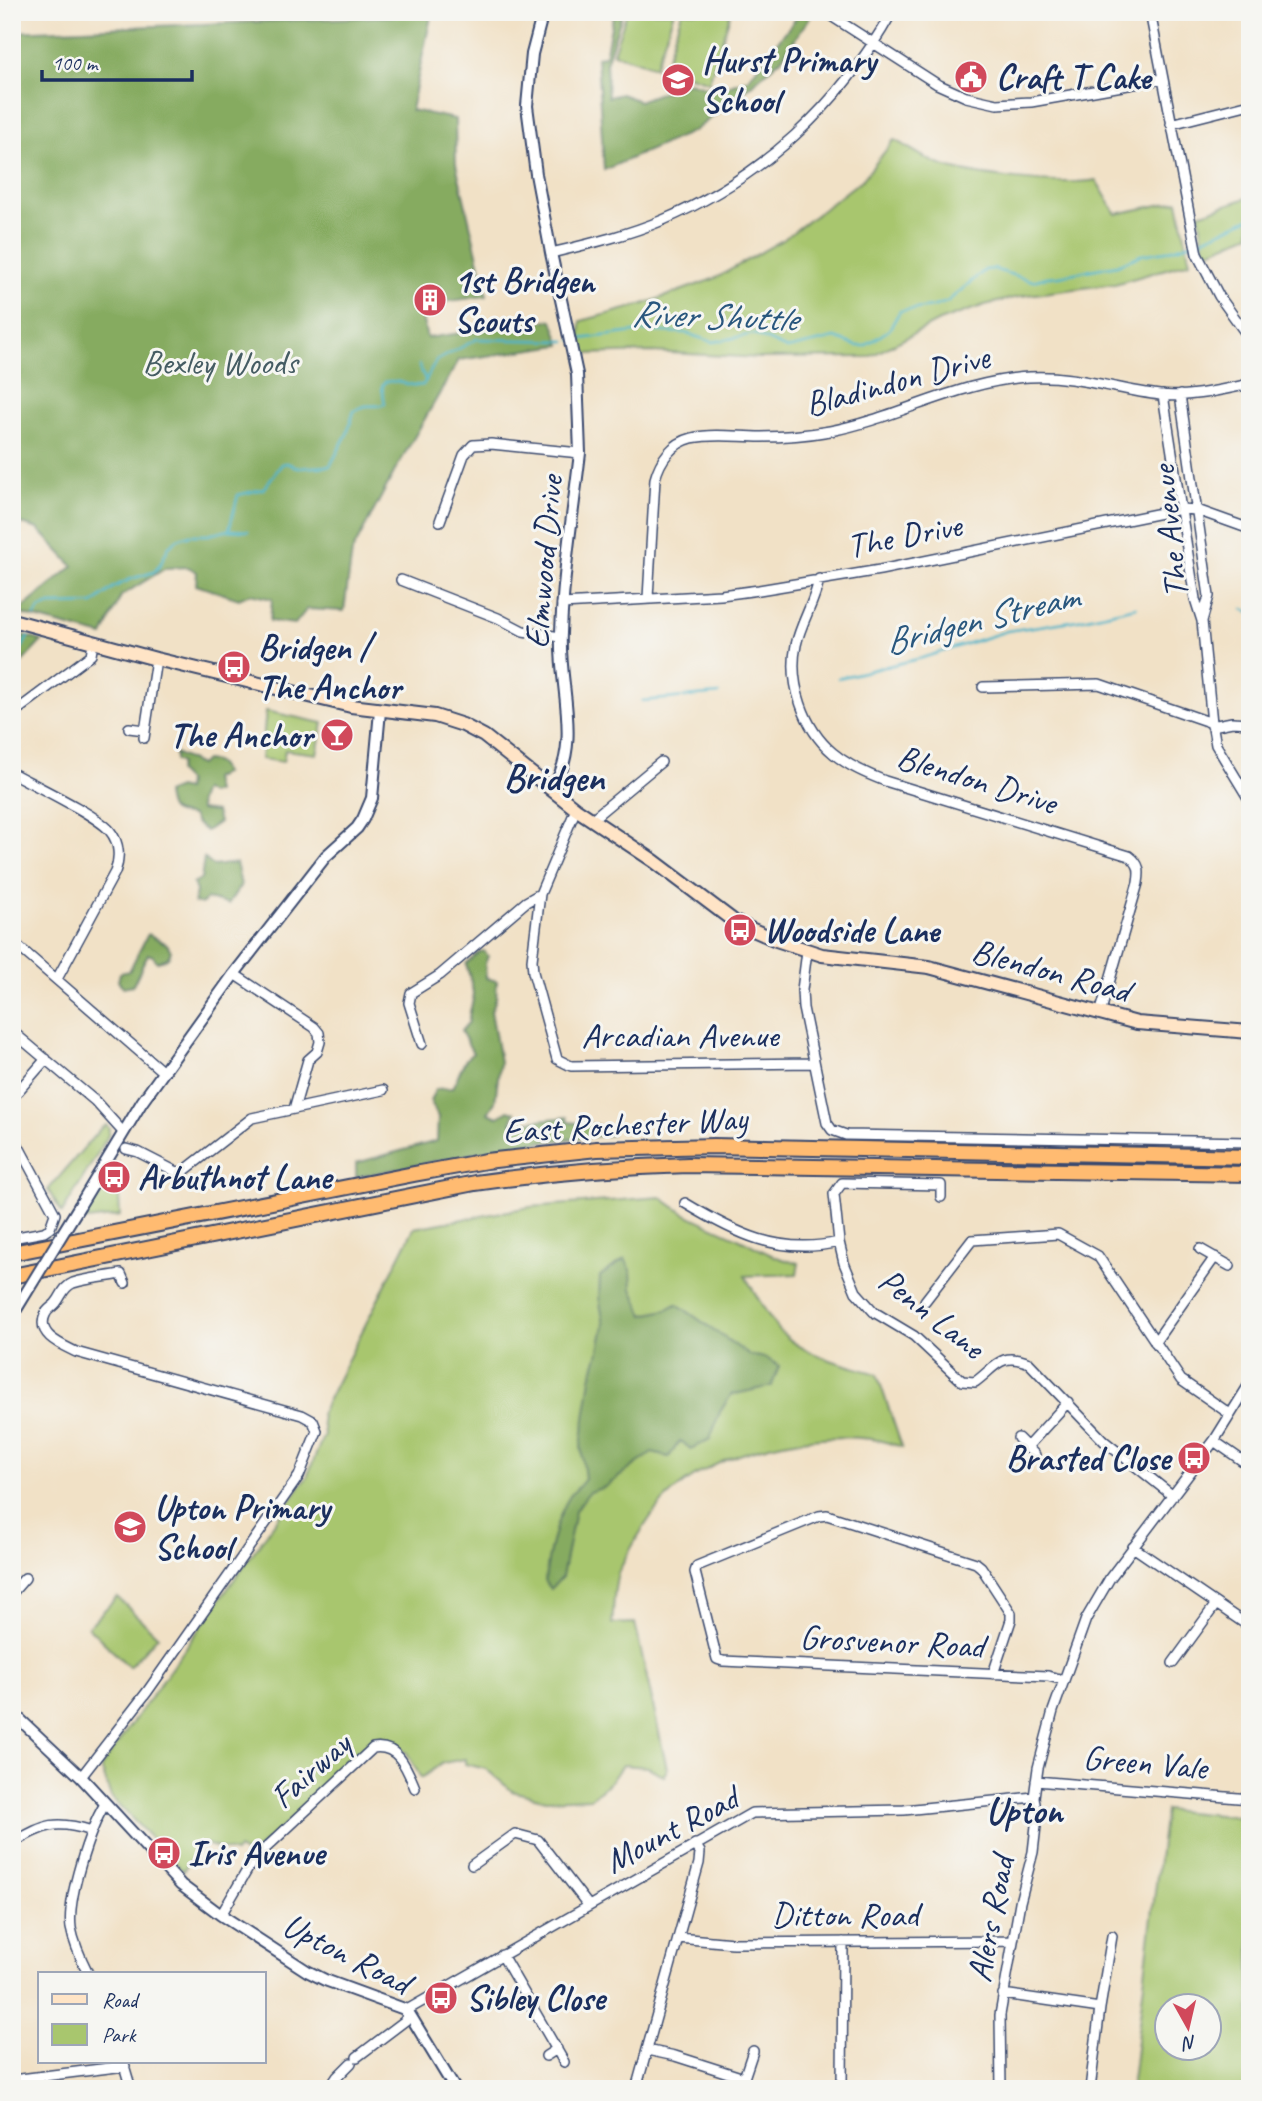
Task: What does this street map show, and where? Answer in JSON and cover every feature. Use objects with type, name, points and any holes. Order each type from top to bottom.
[{"type":"highway","name":"East Rochester Way","points":[[12,1253],[438,1169],[498,1159],[597,1149],[714,1146],[1250,1157]]},
{"type":"highway","name":"East Rochester Way","points":[[12,1276],[405,1196],[547,1173],[688,1165],[1135,1172]]},
{"type":"highway","points":[[1135,1172],[1250,1174]]},
{"type":"highway","points":[[1135,1172],[1178,1180],[1250,1182]]},
{"type":"main road","name":"Blendon Road","points":[[12,621],[156,659],[380,711],[435,716],[463,725],[484,736],[576,809],[654,861],[735,922],[807,951],[929,967],[1137,1023],[1250,1032]]},
{"type":"street","name":"Elmwood Drive","points":[[543,12],[532,54],[527,106],[536,174],[574,356],[579,399],[580,453],[560,637],[567,740],[565,764],[552,789]]},
{"type":"street","points":[[825,12],[937,84],[966,97],[997,104],[1031,102],[1162,79]]},
{"type":"street","points":[[551,253],[604,240],[662,220],[716,194],[773,156],[824,109],[874,44],[892,12]]},
{"type":"street","points":[[1150,12],[1194,243],[1202,268],[1250,339]]},
{"type":"street","points":[[1171,124],[1250,104]]},
{"type":"street","name":"Bladindon Drive","points":[[648,598],[658,467],[664,457],[691,439],[764,437],[828,431],[877,418],[939,396],[1025,377],[1047,376],[1163,395],[1180,395],[1250,384]]},
{"type":"street","name":"The Avenue","points":[[1163,395],[1195,599],[1202,621],[1216,745],[1250,801]]},
{"type":"street","name":"The Avenue","points":[[1180,395],[1209,596],[1202,621]]},
{"type":"street","points":[[440,521],[464,455],[473,445],[491,444],[580,453]]},
{"type":"street","name":"The Drive","points":[[562,604],[731,594],[880,570],[1181,509],[1197,510],[1250,529]]},
{"type":"street","name":"Blendon Drive","points":[[819,579],[817,593],[799,635],[794,661],[796,685],[803,709],[821,741],[832,752],[848,764],[885,781],[1129,856],[1136,861],[1140,873],[1138,883],[1100,1014]]},
{"type":"street","points":[[401,580],[498,618],[523,631],[560,637]]},
{"type":"street","points":[[12,714],[91,655],[93,643]]},
{"type":"street","points":[[130,728],[144,734],[156,659]]},
{"type":"street","points":[[983,687],[1099,684],[1212,724],[1250,723]]},
{"type":"street","points":[[12,1316],[123,1132],[163,1072],[234,974],[326,856],[355,830],[363,819],[372,798],[380,711]]},
{"type":"street","points":[[591,820],[661,762]]},
{"type":"street","points":[[12,773],[97,821],[111,832],[118,848],[115,872],[57,979]]},
{"type":"street","name":"Arcadian Avenue","points":[[576,809],[540,894],[533,972],[557,1059],[571,1066],[813,1063]]},
{"type":"street","points":[[422,1044],[409,1003],[410,995],[440,975],[526,902],[540,894]]},
{"type":"street","points":[[12,941],[163,1072]]},
{"type":"street","points":[[807,951],[802,990],[813,1063],[827,1123],[832,1130],[841,1134],[1250,1142]]},
{"type":"street","points":[[234,974],[319,1033],[317,1052],[308,1060],[293,1109]]},
{"type":"street","points":[[12,1031],[96,1101],[123,1132]]},
{"type":"street","points":[[12,1098],[46,1059]]},
{"type":"street","points":[[126,1149],[138,1152],[177,1172],[184,1171],[246,1121],[383,1090]]},
{"type":"street","points":[[12,1134],[55,1214],[54,1223],[44,1232],[12,1238]]},
{"type":"street","name":"Penn Lane","points":[[941,1197],[941,1185],[842,1183],[834,1194],[839,1242],[856,1292],[874,1312],[915,1336],[962,1381],[975,1382],[999,1362],[1022,1360],[1035,1367],[1068,1402]]},
{"type":"street","points":[[685,1203],[722,1225],[768,1243],[816,1247],[839,1242]]},
{"type":"street","points":[[925,1301],[972,1240],[1058,1234],[1098,1256],[1181,1380],[1230,1414]]},
{"type":"street","points":[[1200,1249],[1230,1266]]},
{"type":"street","points":[[1155,1342],[1215,1256]]},
{"type":"street","points":[[81,1777],[147,1692],[299,1476],[317,1431],[313,1421],[302,1415],[76,1352],[53,1340],[44,1329],[43,1318],[47,1311],[71,1284],[121,1274],[124,1283]]},
{"type":"street","name":"Alers Road","points":[[1000,2089],[1000,2015],[1012,1941],[1033,1852],[1037,1817],[1034,1797],[1036,1781],[1041,1750],[1064,1680],[1086,1619],[1110,1578],[1213,1441],[1250,1383]]},
{"type":"street","points":[[1027,1447],[1068,1402],[1104,1441],[1173,1496]]},
{"type":"street","points":[[1018,1438],[1035,1455]]},
{"type":"street","points":[[1213,1441],[1250,1466]]},
{"type":"street","name":"Grosvenor Road","points":[[993,1674],[1011,1613],[976,1563],[827,1515],[697,1566],[695,1572],[718,1659],[723,1661],[993,1674],[1048,1676],[1064,1680]]},
{"type":"street","points":[[1133,1547],[1250,1627]]},
{"type":"street","points":[[12,1592],[25,1578]]},
{"type":"street","points":[[1173,1663],[1216,1604]]},
{"type":"street","name":"Upton Road","points":[[12,1712],[81,1777],[181,1885],[221,1915],[325,1980],[407,2010],[455,2089]]},
{"type":"street","name":"Fairway","points":[[221,1915],[253,1860],[373,1748],[382,1746],[396,1753],[415,1788]]},
{"type":"street","name":"Green Vale","points":[[1036,1781],[1250,1799]]},
{"type":"street","name":"Mount Road","points":[[407,2010],[752,1813],[904,1810],[1034,1797]]},
{"type":"street","points":[[88,1972],[75,1945],[70,1918],[73,1893],[92,1831],[105,1804]]},
{"type":"street","points":[[12,1843],[42,1826],[51,1824],[78,1826],[92,1831]]},
{"type":"street","points":[[472,1865],[515,1834],[538,1840],[588,1905]]},
{"type":"street","points":[[636,2089],[700,1859],[695,1844]]},
{"type":"street","points":[[1090,2089],[1112,1936]]},
{"type":"street","name":"Ditton Road","points":[[678,1938],[733,1943],[1012,1941]]},
{"type":"street","points":[[842,2089],[843,1942]]},
{"type":"street","points":[[502,1955],[564,2062]]},
{"type":"street","points":[[1003,1994],[1100,2008]]},
{"type":"street","points":[[329,2089],[354,2060],[406,2020],[407,2010]]},
{"type":"street","points":[[546,2056],[557,2049]]},
{"type":"street","points":[[647,2050],[744,2078],[753,2051]]},
{"type":"street","points":[[12,2080],[124,2063],[131,2089]]},
{"type":"green space","name":"Bexley Woods","points":[[397,12],[432,12],[411,110],[455,119],[456,164],[487,296],[443,302],[439,286],[416,292],[427,338],[552,320],[561,345],[459,360],[352,552],[344,611],[307,609],[295,624],[270,621],[272,599],[250,594],[239,599],[196,585],[197,572],[188,567],[166,568],[121,596],[103,636],[17,613],[73,566],[38,529],[12,521],[12,32],[396,16]]},
{"type":"green space","points":[[614,12],[623,12],[606,63],[608,97],[621,94],[639,101],[689,82],[715,90],[748,79],[801,12],[813,13],[781,59],[694,131],[604,170],[597,57],[605,56]]},
{"type":"green space","points":[[627,12],[674,12],[655,67],[613,53]]},
{"type":"green space","points":[[682,12],[731,12],[709,82],[664,68]]},
{"type":"green space","points":[[894,140],[938,164],[972,173],[1040,181],[1096,180],[1116,214],[1178,201],[1190,262],[1115,284],[1027,295],[985,305],[939,321],[869,357],[760,358],[652,352],[584,354],[580,336],[581,321],[641,305],[716,278],[784,239],[863,179]]},
{"type":"green space","points":[[1250,197],[1250,234],[1205,253],[1199,214]]},
{"type":"green space","points":[[15,633],[42,641],[12,673],[12,641]]},
{"type":"green space","points":[[266,711],[323,723],[317,754],[285,750],[283,762],[261,759]]},
{"type":"green space","points":[[175,753],[200,765],[205,760],[215,762],[224,773],[213,779],[216,792],[210,794],[203,790],[199,801],[200,810],[216,812],[219,822],[206,831],[192,816],[176,813],[168,805],[166,793],[178,788],[186,790],[187,781],[178,772],[180,763],[175,760]]},
{"type":"green space","points":[[204,858],[213,866],[236,863],[241,885],[228,904],[207,899],[202,904],[194,903],[196,891],[193,883],[201,879]]},
{"type":"green space","points":[[148,934],[167,944],[171,951],[168,958],[157,962],[148,954],[133,985],[123,987],[118,981],[120,973],[129,971]]},
{"type":"green space","points":[[484,951],[488,956],[485,964],[486,978],[497,981],[496,999],[491,1011],[500,1062],[495,1102],[488,1113],[498,1117],[508,1110],[515,1112],[511,1123],[567,1117],[568,1122],[597,1125],[611,1135],[521,1144],[356,1177],[356,1163],[437,1141],[438,1117],[430,1100],[436,1089],[452,1088],[466,1059],[473,1053],[461,1031],[469,1022],[473,999],[466,964],[479,952]]},
{"type":"green space","points":[[106,1125],[109,1128],[108,1136],[62,1213],[48,1190]]},
{"type":"green space","points":[[112,1176],[118,1176],[120,1216],[84,1219]]},
{"type":"green space","points":[[661,1197],[698,1220],[775,1256],[799,1263],[797,1274],[745,1276],[771,1320],[791,1341],[826,1359],[877,1374],[902,1447],[875,1440],[844,1437],[815,1438],[754,1450],[697,1474],[674,1491],[655,1511],[619,1571],[612,1624],[635,1623],[667,1769],[664,1776],[648,1767],[622,1765],[611,1781],[591,1798],[546,1800],[512,1791],[486,1769],[465,1764],[465,1759],[443,1763],[421,1778],[407,1753],[381,1736],[251,1856],[238,1849],[235,1853],[202,1843],[183,1871],[111,1797],[101,1767],[307,1477],[324,1434],[321,1413],[414,1228],[530,1207]]},
{"type":"green space","points":[[625,1259],[631,1270],[632,1289],[644,1315],[677,1304],[749,1355],[766,1358],[779,1366],[772,1386],[731,1395],[720,1412],[710,1439],[691,1449],[680,1441],[669,1457],[652,1453],[605,1487],[589,1492],[575,1511],[562,1577],[551,1589],[545,1581],[557,1525],[565,1504],[585,1479],[581,1446],[591,1378],[604,1325],[599,1297],[600,1276]]},
{"type":"green space","points":[[117,1597],[158,1636],[129,1667],[88,1627]]},
{"type":"green space","points":[[1165,1810],[1250,1818],[1250,2089],[1131,2089]]},
{"type":"waterway","name":"River Shuttle","points":[[1199,241],[1250,218]]},
{"type":"waterway","name":"River Shuttle","points":[[572,340],[643,331],[685,333],[713,342],[754,334],[787,349],[835,338],[865,346],[889,330],[900,311],[947,302],[985,270],[993,269],[1033,281],[1117,265],[1141,255],[1192,243]]},
{"type":"waterway","name":"River Shuttle","points":[[229,530],[238,495],[263,489],[282,464],[287,463],[298,468],[330,466],[347,434],[354,411],[364,406],[385,404],[382,387],[385,382],[423,385],[436,361],[477,339],[566,341]]},
{"type":"waterway","points":[[419,365],[426,381]]},
{"type":"waterway","name":"River Shuttle","points":[[35,616],[39,609],[50,605],[93,604],[114,587],[154,572],[169,546],[178,539],[229,530],[248,531]]},
{"type":"waterway","name":"Bridgen Stream","points":[[838,678],[922,658],[1007,631],[1078,620],[1136,607]]},
{"type":"waterway","name":"Bridgen Stream","points":[[1243,609],[1250,612]]},
{"type":"waterway","name":"River Shuttle","points":[[12,666],[28,637]]},
{"type":"waterway","name":"Bridgen Stream","points":[[642,701],[719,694]]},
{"type":"place","name":"Craft T Cake","points":[[971,77]]},
{"type":"place","name":"Hurst Primary School","points":[[678,80]]},
{"type":"place","name":"1st Bridgen Scouts","points":[[430,300]]},
{"type":"place","name":"Bridgen / The Anchor","points":[[234,667]]},
{"type":"place","name":"The Anchor","points":[[337,735]]},
{"type":"place","name":"Woodside Lane","points":[[740,930]]},
{"type":"place","name":"Arbuthnot Lane","points":[[114,1177]]},
{"type":"place","name":"Brasted Close","points":[[1194,1458]]},
{"type":"place","name":"Upton Primary School","points":[[130,1527]]},
{"type":"place","name":"Iris Avenue","points":[[164,1853]]},
{"type":"place","name":"Sibley Close","points":[[441,1998]]},
{"type":"district","name":"Bridgen","points":[[554,777]]},
{"type":"district","name":"Upton","points":[[1024,1810]]}]
